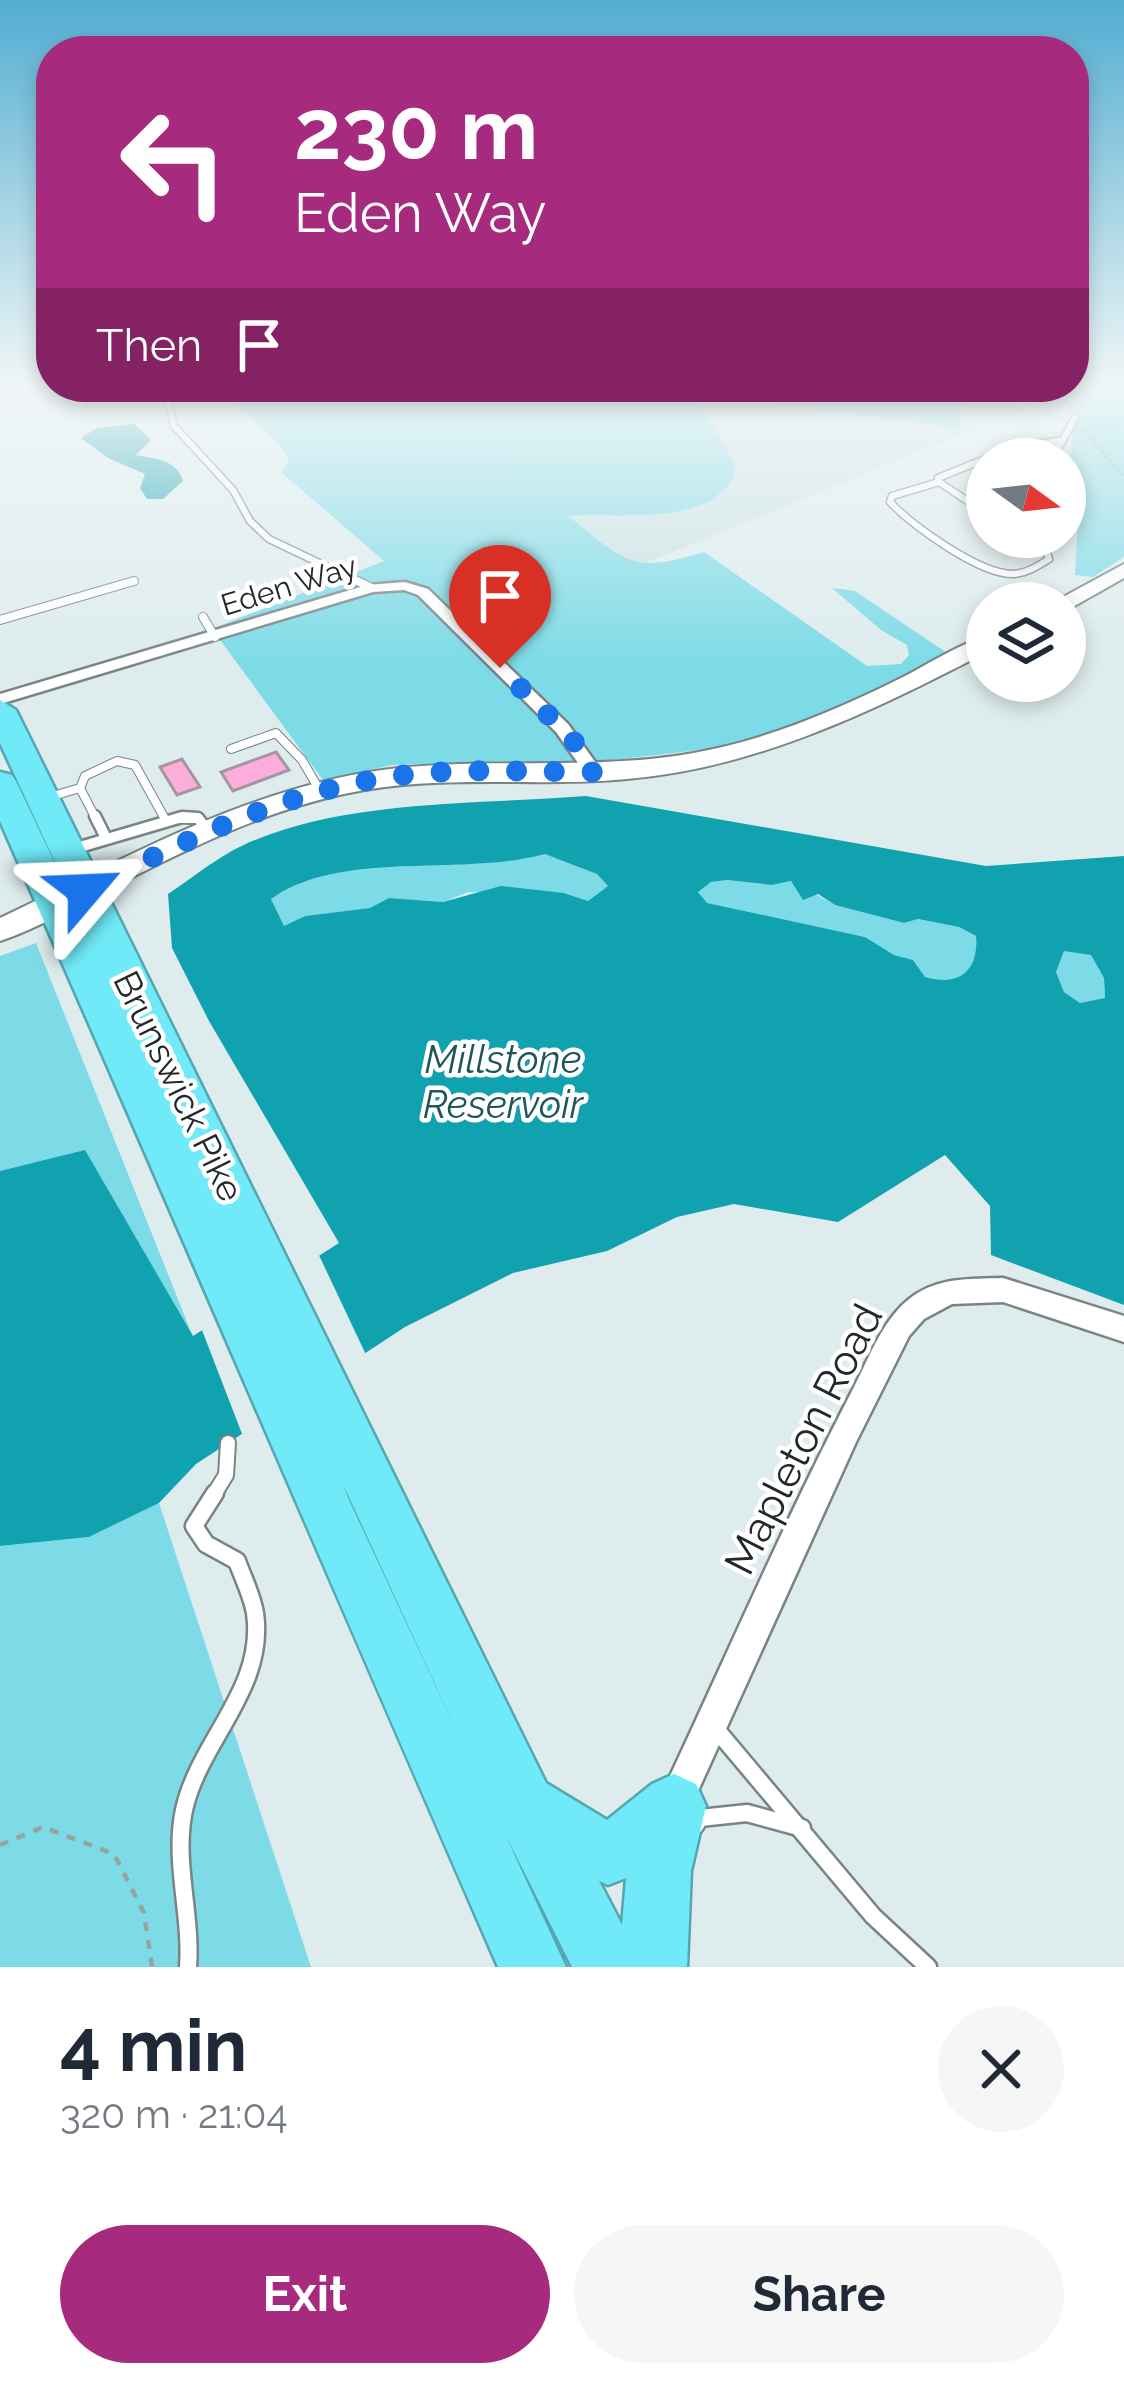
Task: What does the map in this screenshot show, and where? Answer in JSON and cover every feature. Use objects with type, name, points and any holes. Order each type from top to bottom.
[{"type":"highway","name":"Brunswick Pike","points":[[0,710],[65,851],[69,897]]},
{"type":"highway","name":"Brunswick Pike","points":[[0,783],[69,897],[309,1408]]},
{"type":"highway","points":[[309,1408],[328,1517],[516,1949]]},
{"type":"highway","points":[[309,1408],[608,1967]]},
{"type":"highway","points":[[523,1803],[583,1842],[608,1852],[639,1838],[674,1806]]},
{"type":"highway","points":[[652,1967],[659,1871],[674,1806]]},
{"type":"street","points":[[1086,591],[1124,570]]},
{"type":"street","name":"Eden Way","points":[[0,699],[394,585],[423,592],[562,728],[594,772]]},
{"type":"street","points":[[0,930],[208,831],[320,791],[449,771],[594,772],[672,766],[783,740],[850,714],[966,654]]},
{"type":"street","name":"Mapleton Road","points":[[674,1806],[709,1721],[856,1412],[900,1327],[915,1310],[952,1292],[1003,1290],[1124,1329]]},
{"type":"lane","points":[[225,481],[250,521],[269,539],[372,588]]},
{"type":"lane","points":[[966,500],[938,482],[892,496],[892,508],[966,551]]},
{"type":"lane","points":[[979,558],[1005,573],[1025,572],[1049,558]]},
{"type":"lane","points":[[0,620],[134,581]]},
{"type":"lane","points":[[202,617],[215,637]]},
{"type":"lane","points":[[231,749],[276,733],[302,760],[320,791]]},
{"type":"lane","points":[[41,800],[80,788],[86,776],[117,761],[135,765],[165,820]]},
{"type":"lane","points":[[80,788],[106,838]]},
{"type":"lane","points":[[65,851],[165,820],[198,818],[208,831]]},
{"type":"lane","points":[[188,1967],[191,1945],[180,1843],[184,1807],[254,1654],[256,1617],[237,1562],[206,1544],[194,1526],[226,1475],[228,1443]]},
{"type":"lane","points":[[709,1721],[873,1916],[928,1967]]},
{"type":"lane","points":[[659,1871],[700,1818],[747,1813],[803,1828]]},
{"type":"path","points":[[0,1845],[43,1827],[114,1853],[144,1912],[152,1967]]},
{"type":"shaded area","points":[[291,481],[730,481],[709,501],[687,509],[568,516],[630,560],[659,562],[704,552],[867,666],[901,664],[909,655],[907,645],[881,630],[832,588],[855,591],[950,655],[810,721],[726,747],[551,767],[522,761],[392,765],[323,780],[212,629],[384,561]]},
{"type":"shaded area","points":[[518,481],[848,481],[636,567]]},
{"type":"shaded area","points":[[1086,481],[1124,481],[1124,557],[1093,577],[1075,575],[1076,558],[1086,558]]},
{"type":"shaded area","points":[[545,853],[597,874],[608,886],[588,901],[564,893],[468,892],[443,902],[389,898],[371,908],[305,916],[284,927],[271,899],[331,874],[476,864]]},
{"type":"shaded area","points":[[791,881],[835,905],[904,923],[918,919],[959,927],[976,936],[974,960],[958,979],[925,977],[913,960],[894,955],[865,937],[706,903],[698,891],[711,882],[772,885]]},
{"type":"shaded area","points":[[36,943],[193,1337],[85,1151],[0,1171],[0,956]]},
{"type":"shaded area","points":[[1064,950],[1091,955],[1104,978],[1105,999],[1080,1003],[1064,992],[1056,972]]},
{"type":"shaded area","points":[[159,1503],[311,1967],[0,1967],[0,1546],[89,1537]]},
{"type":"water","points":[[143,481],[183,481],[163,499],[147,499],[140,488]]},
{"type":"water","name":"Millstone Reservoir","points":[[586,796],[986,866],[1124,856],[1124,1305],[991,1255],[990,1206],[945,1155],[838,1222],[734,1204],[677,1217],[607,1251],[513,1273],[405,1327],[196,1464],[159,1503],[89,1537],[0,1546],[0,1171],[85,1150],[193,1336],[339,1243],[209,1021],[172,948],[168,894],[230,852],[312,822],[404,807]],"holes":[[[545,854],[597,874],[608,886],[588,901],[564,893],[501,886],[443,902],[389,898],[370,908],[305,916],[284,926],[271,899],[331,874]],[[791,881],[803,900],[818,894],[835,905],[904,923],[918,919],[959,927],[976,936],[974,959],[956,978],[925,977],[913,960],[894,955],[865,937],[707,903],[698,892],[711,882],[772,885]],[[1064,951],[1091,955],[1104,978],[1105,998],[1080,1003],[1064,992],[1056,972]]]},
{"type":"pier","points":[[317,1251],[368,1359],[244,1439],[200,1325]]},
{"type":"building","points":[[276,752],[289,770],[233,791],[221,772]]},
{"type":"building","points":[[182,759],[200,787],[177,795],[160,767]]},
{"type":"route","points":[[85,890],[244,815],[320,791],[436,772],[594,772],[571,737],[500,668]]}]
